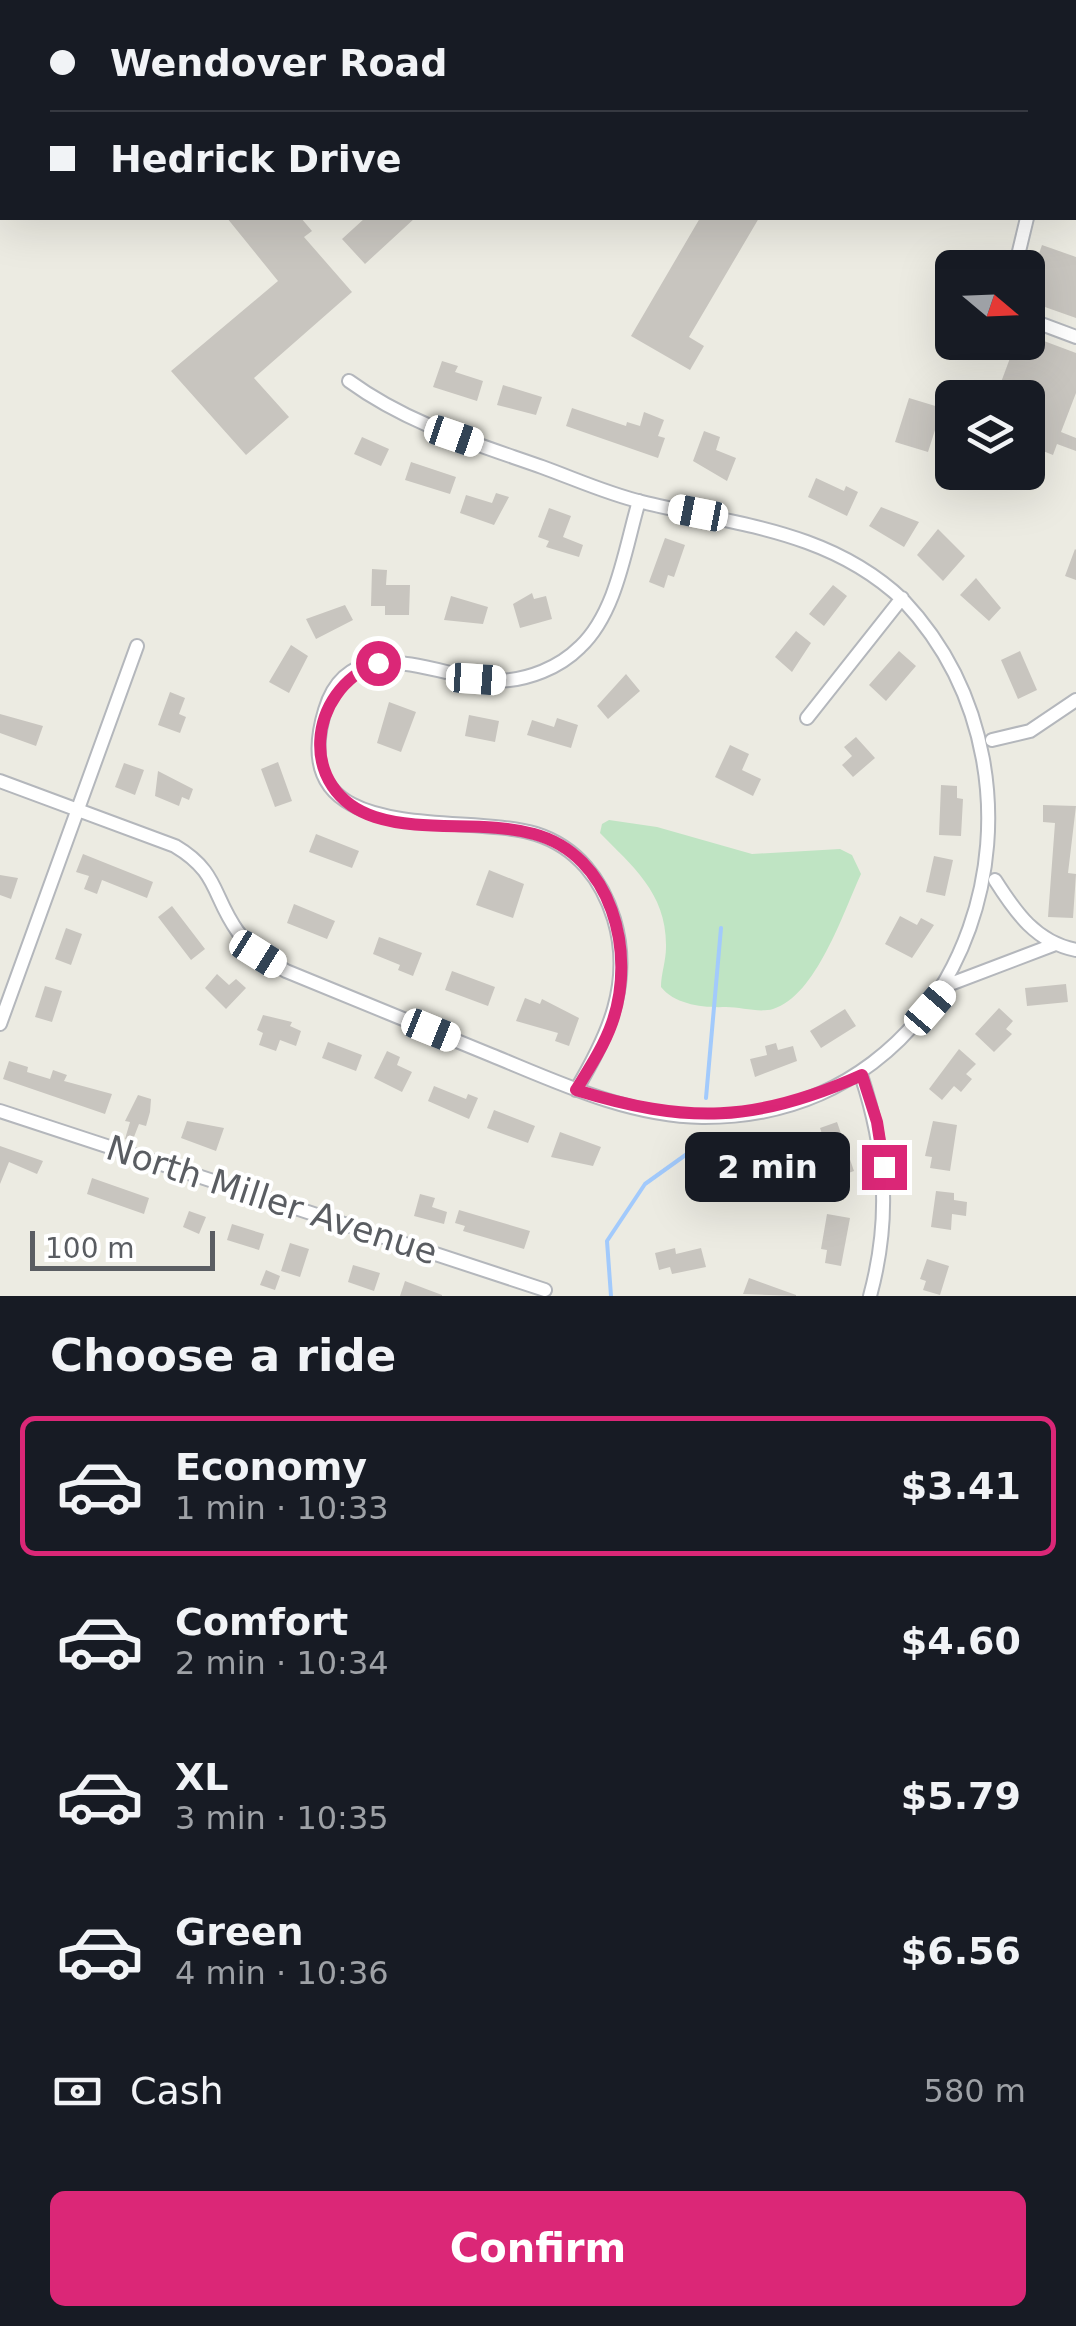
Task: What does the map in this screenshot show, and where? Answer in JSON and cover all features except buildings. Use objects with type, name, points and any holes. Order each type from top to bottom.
[{"type":"street","points":[[1019,250],[1027,220]]},
{"type":"street","points":[[1045,325],[1076,337]]},
{"type":"street","points":[[0,782],[175,846],[196,858],[213,877],[236,929],[258,954],[286,971],[576,1090],[637,1108],[700,1117],[756,1112],[810,1098],[862,1075],[909,1033],[951,984],[982,927],[995,880],[999,796],[992,740],[964,676],[936,634],[902,598],[866,570],[784,531],[639,502],[417,423],[350,381]]},
{"type":"street","points":[[576,1090],[612,1023],[621,981],[620,938],[607,897],[590,869],[565,848],[538,834],[376,817],[350,805],[331,784],[320,759],[325,710],[345,680],[378,663],[417,663],[499,681],[529,677],[557,665],[581,646],[600,622],[639,502]]},
{"type":"street","points":[[807,718],[902,598]]},
{"type":"street","points":[[0,1024],[137,646]]},
{"type":"street","points":[[992,740],[1030,731],[1076,700]]},
{"type":"street","points":[[995,880],[1012,907],[1052,946]]},
{"type":"street","points":[[951,984],[1052,946],[1076,950]]},
{"type":"street","points":[[862,1075],[877,1122],[886,1212],[870,1296]]},
{"type":"street","name":"North Miller Avenue","points":[[0,1111],[544,1290]]},
{"type":"green space","points":[[609,820],[657,827],[752,854],[840,849],[852,855],[861,874],[815,971],[788,1001],[762,1010],[691,1004],[674,998],[661,987],[666,947],[661,911],[645,882],[600,833],[602,824]]},
{"type":"waterway","points":[[706,1098],[721,928]]},
{"type":"waterway","points":[[611,1296],[607,1241],[645,1184],[705,1141]]},
{"type":"route","points":[[378,663],[354,672],[336,688],[325,710],[320,759],[331,784],[350,805],[376,817],[538,834],[565,848],[590,869],[607,897],[620,938],[621,981],[612,1023],[576,1090],[637,1108],[700,1117],[756,1112],[810,1098],[862,1075],[877,1122],[884,1167]]}]
